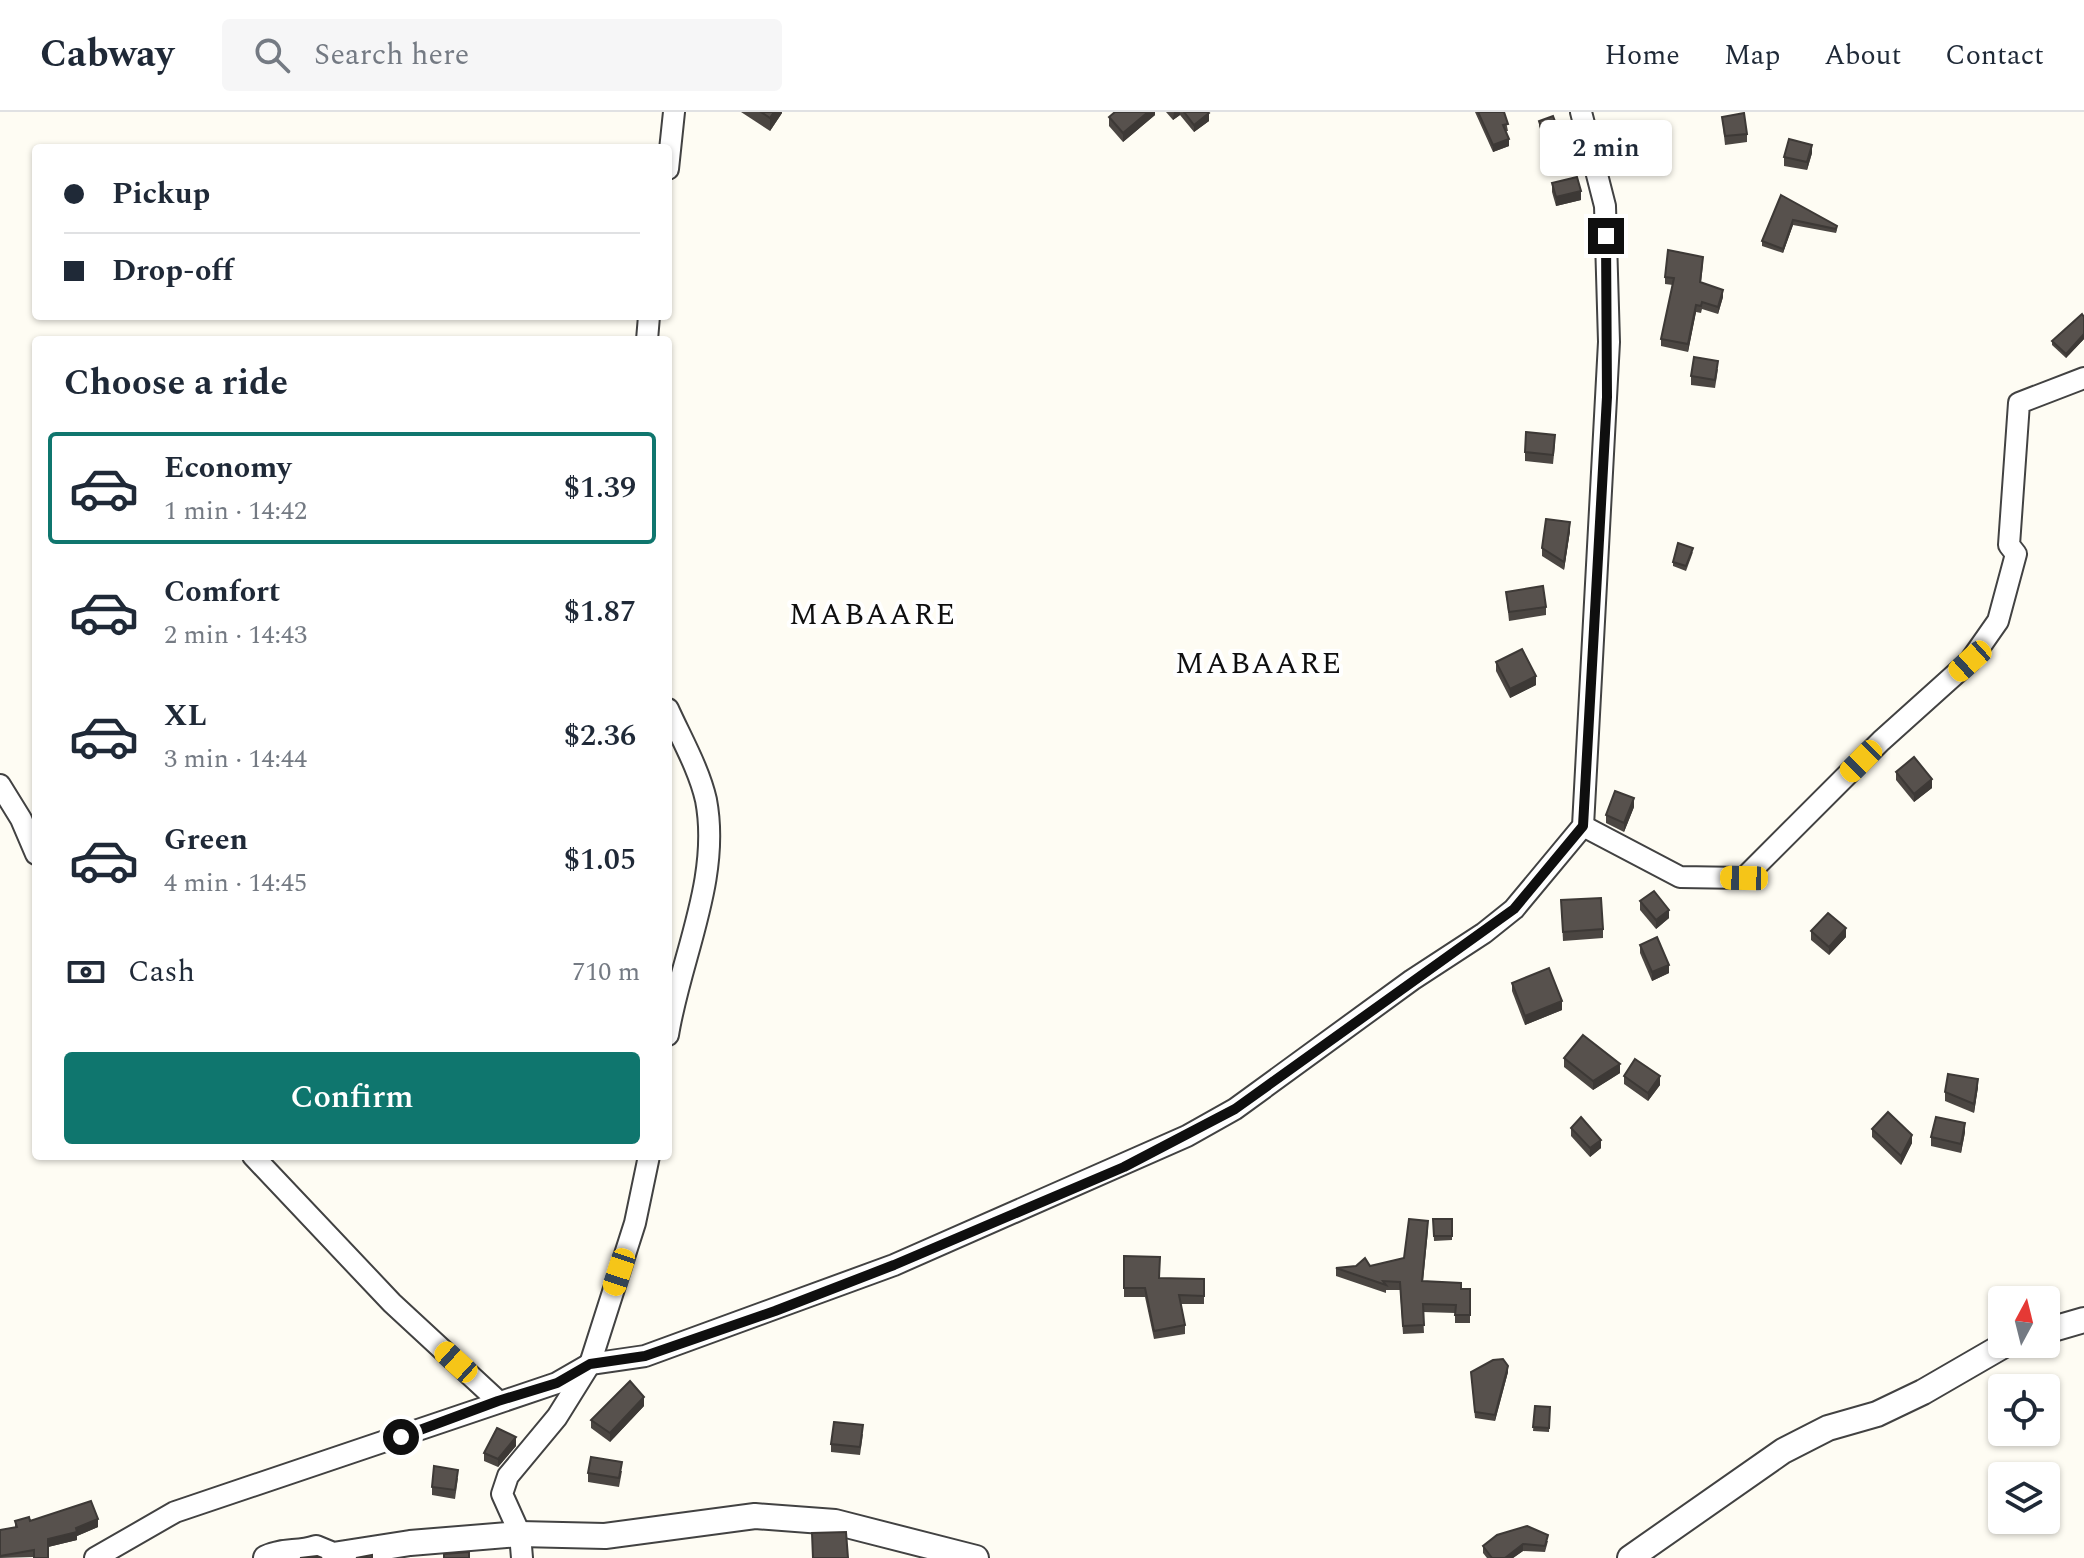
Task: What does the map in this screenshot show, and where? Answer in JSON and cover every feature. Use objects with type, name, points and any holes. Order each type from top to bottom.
[{"type":"street","points":[[671,144],[674,112]]},
{"type":"street","points":[[95,1558],[175,1512],[557,1383],[590,1364],[645,1356],[775,1311],[944,1244],[1187,1136],[1235,1109],[1514,909],[1583,826],[1609,342],[1605,206],[1581,112]]},
{"type":"street","points":[[1583,826],[1680,877],[1744,878],[1881,741],[1970,661],[1998,621],[2016,554],[2009,545],[2019,403],[2084,378]]},
{"type":"street","points":[[672,718],[701,785],[709,835],[701,898],[672,1018]]},
{"type":"street","points":[[0,785],[21,819],[32,845]]},
{"type":"street","points":[[257,1160],[392,1303],[498,1401]]},
{"type":"street","points":[[521,1546],[502,1494],[508,1476],[557,1417],[590,1364],[635,1223],[648,1160]]},
{"type":"street","points":[[2060,1327],[2084,1320]]},
{"type":"street","points":[[1630,1558],[1783,1451],[1828,1428],[1877,1414],[1988,1354]]},
{"type":"street","points":[[266,1558],[277,1553],[301,1553],[316,1548],[333,1555],[410,1543],[521,1546],[755,1516],[787,1517],[881,1531],[976,1558]]},
{"type":"building","points":[[1115,112],[1148,112],[1123,133],[1109,117]]},
{"type":"building","points":[[1184,112],[1208,112],[1209,113],[1194,125]]},
{"type":"building","points":[[1478,112],[1504,112],[1508,124],[1503,125],[1509,139],[1493,145]]},
{"type":"building","points":[[1744,113],[1747,134],[1725,136],[1722,117]]},
{"type":"building","points":[[1553,116],[1562,140],[1547,145],[1539,121]]},
{"type":"building","points":[[1789,139],[1812,145],[1807,162],[1784,157]]},
{"type":"building","points":[[1577,177],[1581,191],[1556,197],[1552,183]]},
{"type":"building","points":[[1781,195],[1837,226],[1836,229],[1793,220],[1783,249],[1762,241]]},
{"type":"building","points":[[1668,250],[1703,257],[1700,282],[1723,290],[1718,307],[1702,302],[1701,306],[1696,305],[1688,344],[1661,339],[1674,278],[1665,277]]},
{"type":"building","points":[[2082,314],[2084,334],[2066,354],[2052,341]]},
{"type":"building","points":[[1694,357],[1718,361],[1715,380],[1691,376]]},
{"type":"building","points":[[1526,432],[1555,435],[1553,455],[1525,452]]},
{"type":"building","points":[[1546,519],[1570,522],[1564,562],[1542,548]]},
{"type":"building","points":[[1678,543],[1693,548],[1686,566],[1673,562]]},
{"type":"building","points":[[1543,586],[1546,607],[1509,612],[1506,592]]},
{"type":"building","points":[[1522,649],[1536,676],[1510,689],[1496,662]]},
{"type":"building","points":[[1914,757],[1932,779],[1914,794],[1896,772]]},
{"type":"building","points":[[1615,791],[1634,798],[1624,823],[1606,815]]},
{"type":"building","points":[[1654,891],[1669,910],[1656,920],[1640,901]]},
{"type":"building","points":[[1601,898],[1603,929],[1563,932],[1561,900]]},
{"type":"building","points":[[1828,913],[1846,928],[1829,947],[1811,931]]},
{"type":"building","points":[[1657,937],[1669,965],[1652,972],[1640,945]]},
{"type":"building","points":[[1549,968],[1562,1001],[1525,1016],[1512,983]]},
{"type":"building","points":[[1583,1035],[1620,1064],[1593,1081],[1564,1058]]},
{"type":"building","points":[[1635,1059],[1660,1076],[1648,1093],[1624,1076]]},
{"type":"building","points":[[1948,1074],[1978,1079],[1974,1104],[1945,1092]]},
{"type":"building","points":[[1888,1112],[1912,1135],[1901,1156],[1872,1129]]},
{"type":"building","points":[[1581,1117],[1601,1140],[1590,1148],[1571,1128]]},
{"type":"building","points":[[1936,1117],[1965,1123],[1961,1144],[1931,1137]]},
{"type":"building","points":[[1409,1219],[1428,1221],[1422,1281],[1461,1283],[1461,1289],[1470,1289],[1470,1315],[1455,1315],[1456,1305],[1423,1304],[1424,1325],[1403,1326],[1400,1282],[1383,1281],[1386,1285],[1336,1268],[1356,1266],[1365,1258],[1370,1266],[1404,1258]]},
{"type":"building","points":[[1433,1219],[1452,1219],[1452,1236],[1434,1236]]},
{"type":"building","points":[[1124,1256],[1160,1257],[1159,1278],[1204,1279],[1204,1296],[1179,1295],[1185,1325],[1154,1331],[1145,1288],[1124,1288]]},
{"type":"building","points":[[1503,1359],[1508,1366],[1495,1415],[1475,1412],[1471,1372],[1493,1360]]},
{"type":"building","points":[[630,1381],[644,1397],[610,1433],[591,1420]]},
{"type":"building","points":[[1535,1406],[1550,1407],[1549,1428],[1533,1427]]},
{"type":"building","points":[[834,1422],[863,1425],[860,1447],[831,1444]]},
{"type":"building","points":[[497,1428],[516,1437],[498,1459],[484,1453]]},
{"type":"building","points":[[591,1457],[622,1462],[619,1478],[588,1473]]},
{"type":"building","points":[[434,1466],[458,1470],[455,1490],[432,1487]]},
{"type":"building","points":[[91,1501],[98,1519],[76,1528],[77,1532],[48,1539],[48,1558],[34,1558],[34,1550],[0,1556],[0,1530],[17,1527],[15,1521],[29,1517],[30,1521]]},
{"type":"building","points":[[1527,1526],[1548,1535],[1545,1546],[1523,1544],[1505,1558],[1492,1558],[1483,1546],[1497,1535]]},
{"type":"building","points":[[846,1532],[848,1558],[813,1558],[812,1533]]},
{"type":"building","points":[[469,1552],[469,1558],[444,1558],[444,1554]]},
{"type":"district","name":"MABAARE","points":[[873,615]]},
{"type":"district","name":"MABAARE","points":[[1259,664]]},
{"type":"route","points":[[401,1437],[557,1383],[590,1364],[645,1356],[775,1311],[894,1265],[1124,1167],[1235,1109],[1514,909],[1583,826],[1583,782],[1591,701],[1596,553],[1607,397],[1606,236]]}]
